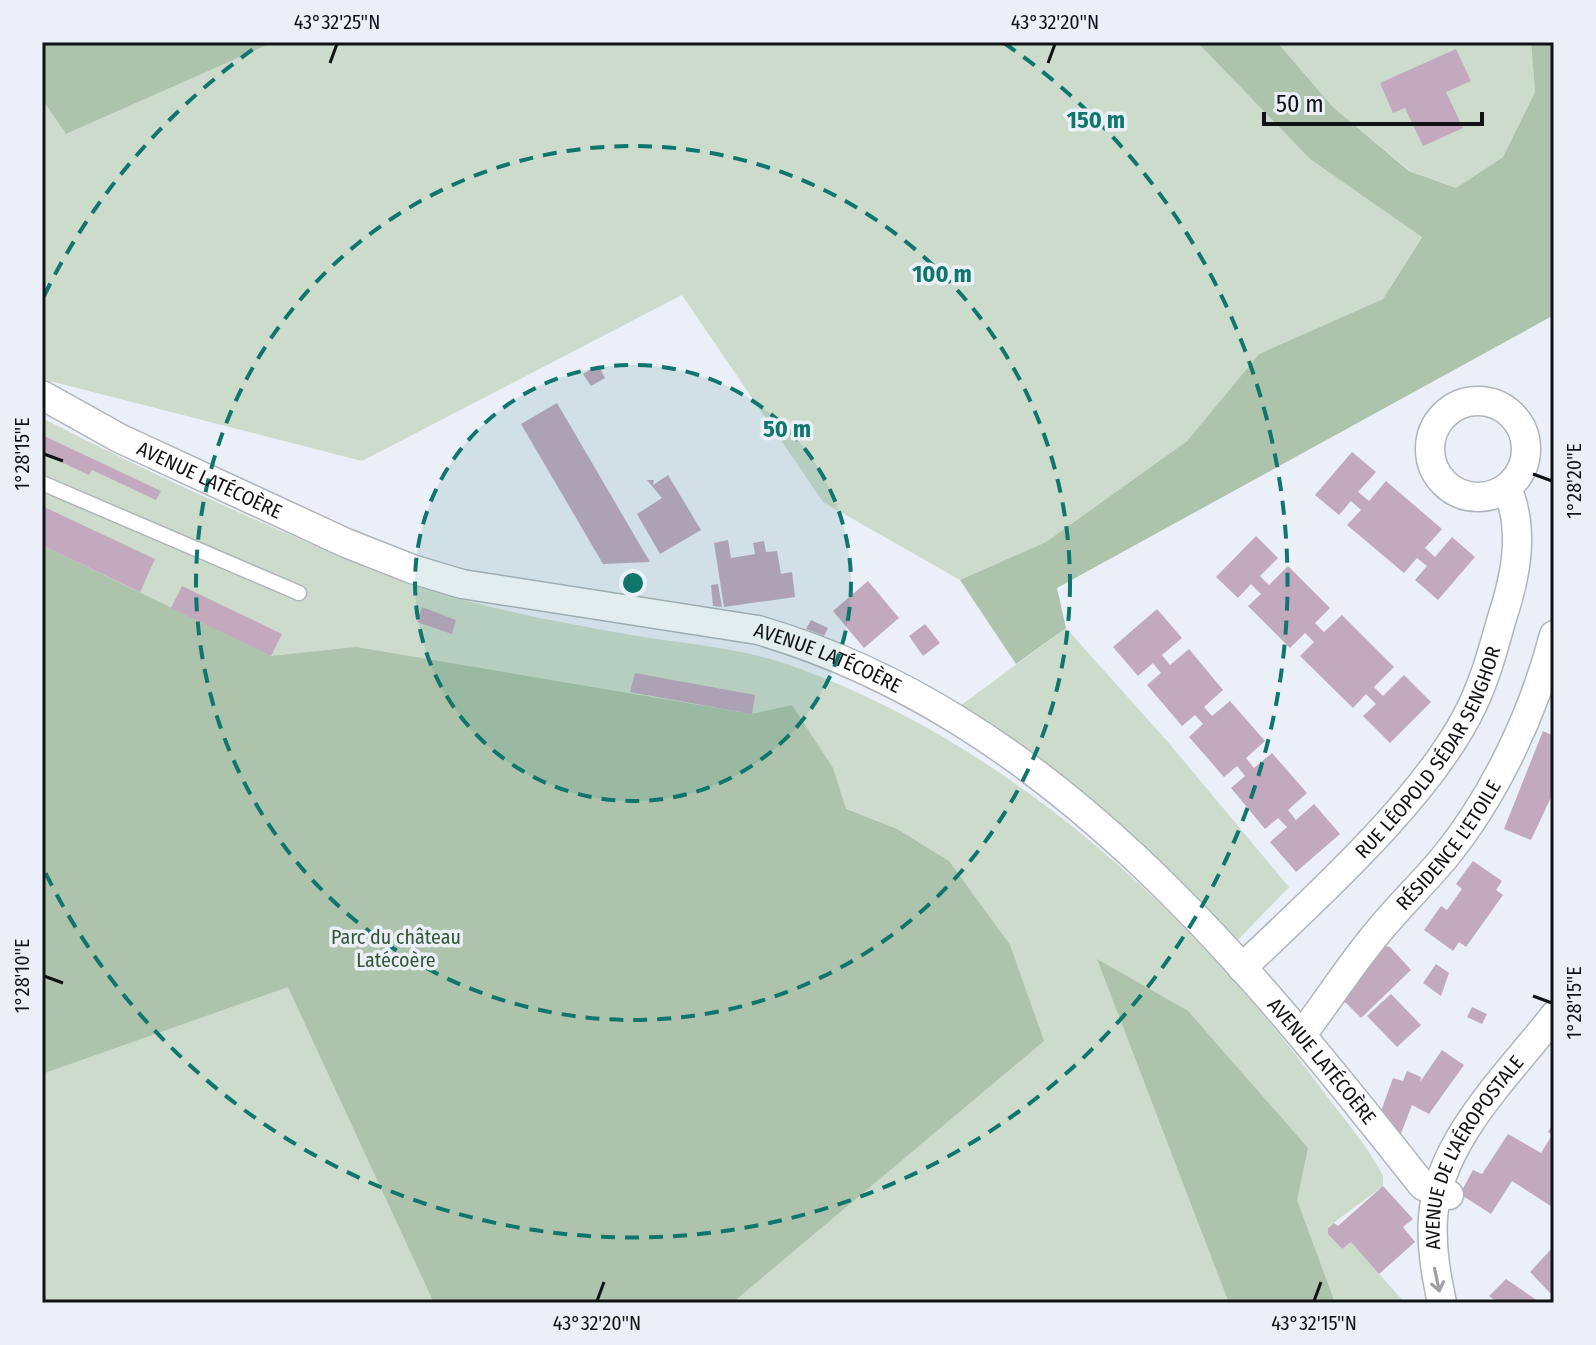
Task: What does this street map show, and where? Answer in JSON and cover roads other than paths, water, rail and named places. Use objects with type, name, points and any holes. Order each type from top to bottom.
[{"type":"street","name":"AVENUE LATÉCOÈRE","points":[[42,395],[119,438],[346,543],[412,569],[462,584],[758,630],[799,642],[909,691],[954,715],[1083,810],[1160,878],[1303,1033],[1423,1186],[1443,1193]]},
{"type":"street","name":"RUE LÉOPOLD SÉDAR SENGHOR","points":[[1242,968],[1387,821],[1442,757],[1473,704],[1511,591],[1518,530],[1514,505],[1507,488]]},
{"type":"street","name":"RÉSIDENCE L'ETOILE","points":[[1303,1033],[1381,927],[1445,857],[1471,821],[1502,767],[1525,716],[1554,635]]},
{"type":"street","name":"AVENUE DE L'AÉROPOSTALE","points":[[1442,1303],[1433,1258],[1433,1217],[1459,1142],[1554,1016]]},
{"type":"lane","points":[[42,483],[299,593]]},
{"type":"park label","name":"Parc du château Latécoère","points":[[396,948]]}]
